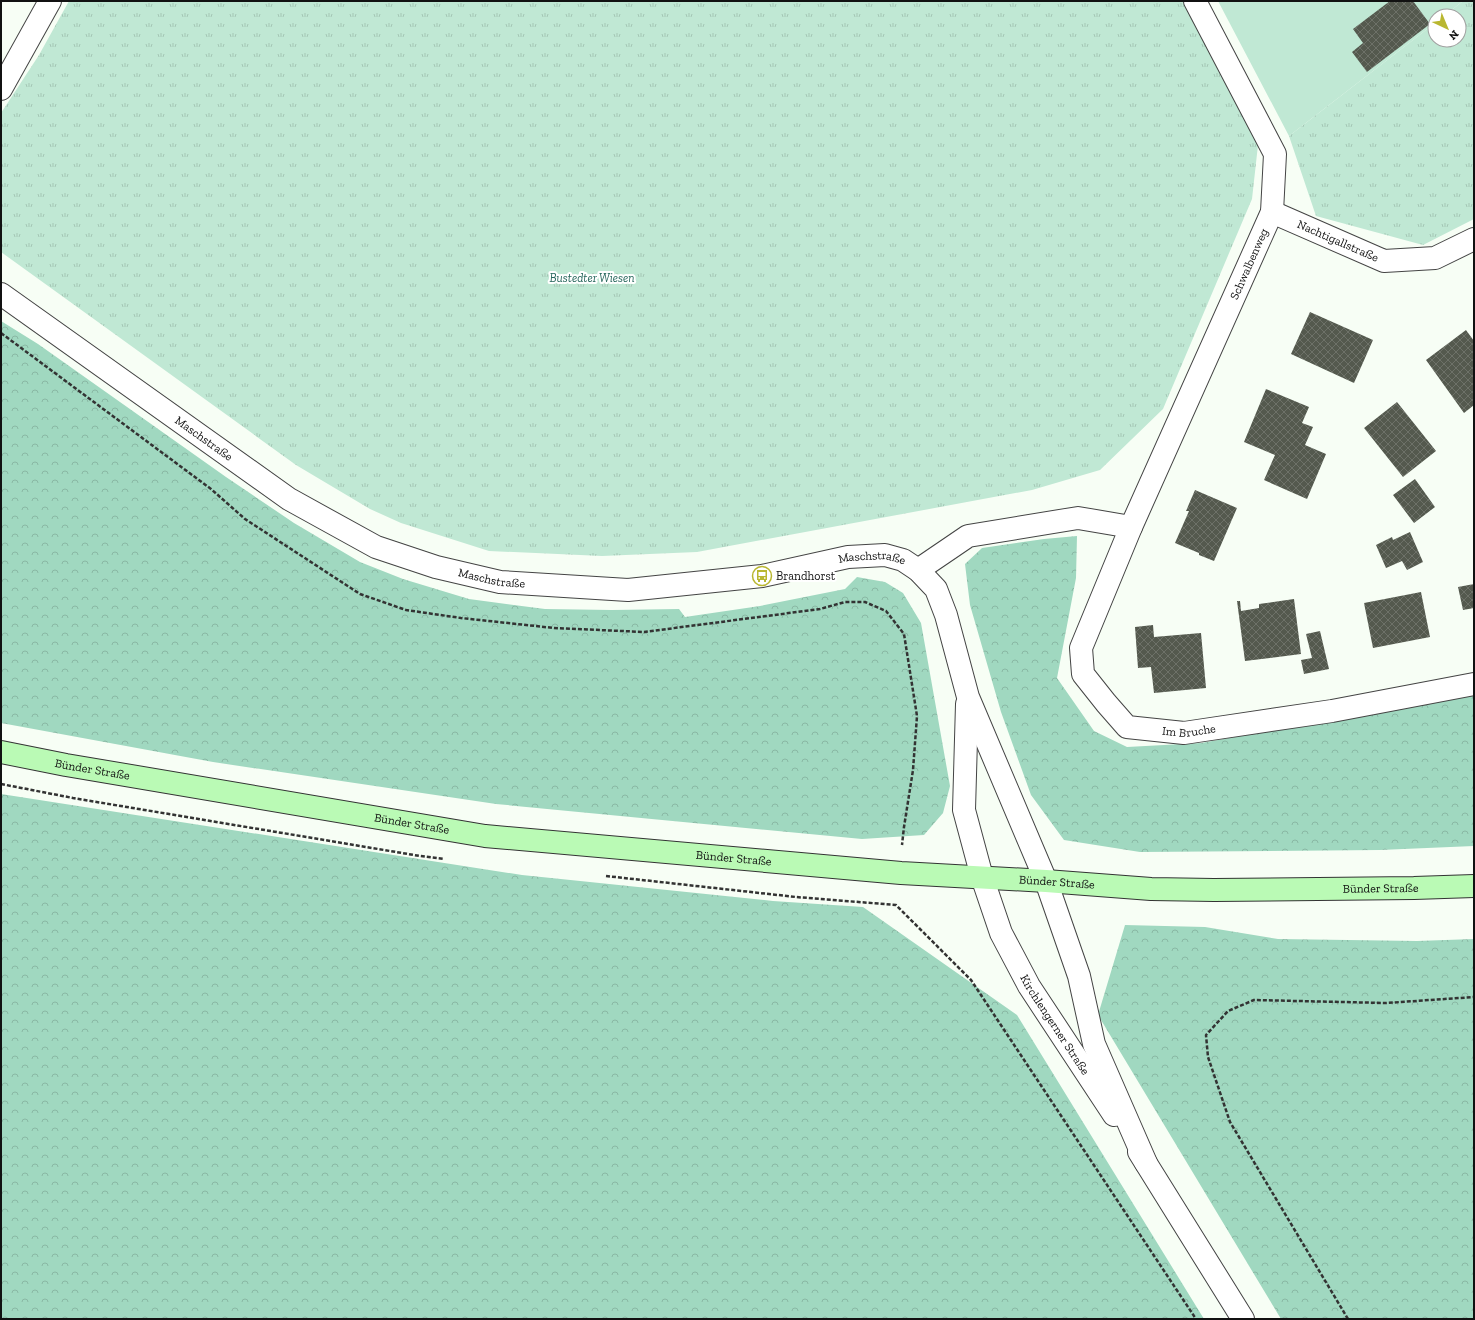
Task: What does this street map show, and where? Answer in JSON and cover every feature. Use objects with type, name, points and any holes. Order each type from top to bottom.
[{"type":"main road","name":"Bünder Straße","points":[[1,752],[66,765],[485,836],[901,873],[1046,881],[1152,889],[1214,890],[1474,886]]},
{"type":"street","points":[[1,89],[50,1]]},
{"type":"street","name":"Schwalbenweg","points":[[1131,526],[1272,212],[1275,154],[1195,1]]},
{"type":"street","name":"Nachtigallstraße","points":[[1272,212],[1384,261],[1435,258],[1474,239]]},
{"type":"street","name":"Maschstraße","points":[[1,294],[289,499],[376,547],[436,567],[500,582],[628,590],[762,576],[848,557],[885,555],[903,560],[918,570],[936,589],[946,615],[968,697],[1046,881]]},
{"type":"street","points":[[918,570],[968,536],[1078,518],[1131,526]]},
{"type":"street","name":"Im Bruche","points":[[1131,526],[1081,648],[1083,674],[1127,727],[1184,733],[1332,712],[1474,684]]},
{"type":"street","name":"Maschstraße","points":[[968,697],[964,810],[982,877]]},
{"type":"street","name":"Kirchlengerner Straße","points":[[982,877],[1000,933],[1029,986],[1146,1164],[1243,1319]]},
{"type":"street","name":"Kirchlengerner Straße","points":[[1046,881],[1079,976],[1094,1044],[1146,1164]]},
{"type":"path","points":[[896,905],[971,980],[1196,1319]]},
{"type":"path","points":[[1348,1319],[1230,1122],[1208,1057],[1206,1035],[1228,1011],[1254,1000],[1386,1004],[1474,997]]},
{"type":"green space","name":"Bustedter Wiesen","points":[[69,1],[1192,1],[1258,145],[1252,199],[1163,409],[1100,470],[1032,490],[697,552],[602,556],[489,551],[401,523],[370,509],[296,465],[1,252],[1,113],[39,55]]},
{"type":"green space","points":[[1218,1],[1463,1],[1454,8],[1427,8],[1427,29],[1289,136]]},
{"type":"green space","points":[[1463,1],[1474,1],[1474,219],[1423,245],[1316,216],[1289,136],[1427,29],[1427,48],[1467,48],[1467,8],[1454,8]]},
{"type":"green space","points":[[1,321],[38,344],[226,477],[294,523],[360,562],[403,579],[469,599],[545,609],[679,609],[685,617],[760,606],[845,589],[857,577],[885,582],[903,593],[921,623],[950,786],[943,813],[924,835],[862,839],[496,804],[213,762],[1,723]]},
{"type":"green space","points":[[1077,536],[1076,578],[1057,678],[1094,731],[1127,747],[1201,743],[1474,694],[1474,846],[1380,850],[1140,852],[1064,840],[1031,795],[1001,712],[970,605],[965,564],[982,548]]},
{"type":"green space","points":[[1,794],[522,875],[773,901],[863,907],[1017,1015],[1204,1319],[1,1319]]},
{"type":"green space","points":[[1125,925],[1205,927],[1278,939],[1417,941],[1474,939],[1474,1319],[1281,1319],[1098,1015]]},
{"type":"building","points":[[1390,1],[1413,1],[1427,20],[1427,26],[1367,72],[1352,52],[1363,43],[1353,29]]},
{"type":"building","points":[[1310,312],[1373,340],[1354,383],[1291,354]]},
{"type":"building","points":[[1466,330],[1474,341],[1474,405],[1464,413],[1426,360]]},
{"type":"building","points":[[1266,389],[1309,407],[1302,423],[1313,427],[1305,445],[1326,454],[1307,499],[1264,480],[1275,455],[1244,442]]},
{"type":"building","points":[[1397,402],[1436,451],[1403,477],[1364,428]]},
{"type":"building","points":[[1415,479],[1435,507],[1414,523],[1393,495]]},
{"type":"building","points":[[1195,490],[1237,508],[1214,561],[1175,543],[1189,511],[1186,511]]},
{"type":"building","points":[[1410,532],[1423,562],[1407,570],[1402,561],[1386,568],[1376,545],[1392,537],[1393,540]]},
{"type":"building","points":[[1474,584],[1474,608],[1463,610],[1458,587]]},
{"type":"building","points":[[1421,592],[1430,637],[1373,648],[1364,603]]},
{"type":"building","points":[[1294,599],[1301,654],[1245,661],[1237,601],[1240,601],[1241,611],[1259,608],[1259,604]]},
{"type":"building","points":[[1153,625],[1154,637],[1201,633],[1206,688],[1154,693],[1151,667],[1138,668],[1135,627]]},
{"type":"building","points":[[1320,631],[1329,669],[1304,674],[1301,660],[1312,658],[1306,634]]},
{"type":"place","name":"Brandhorst","points":[[762,576]]}]
